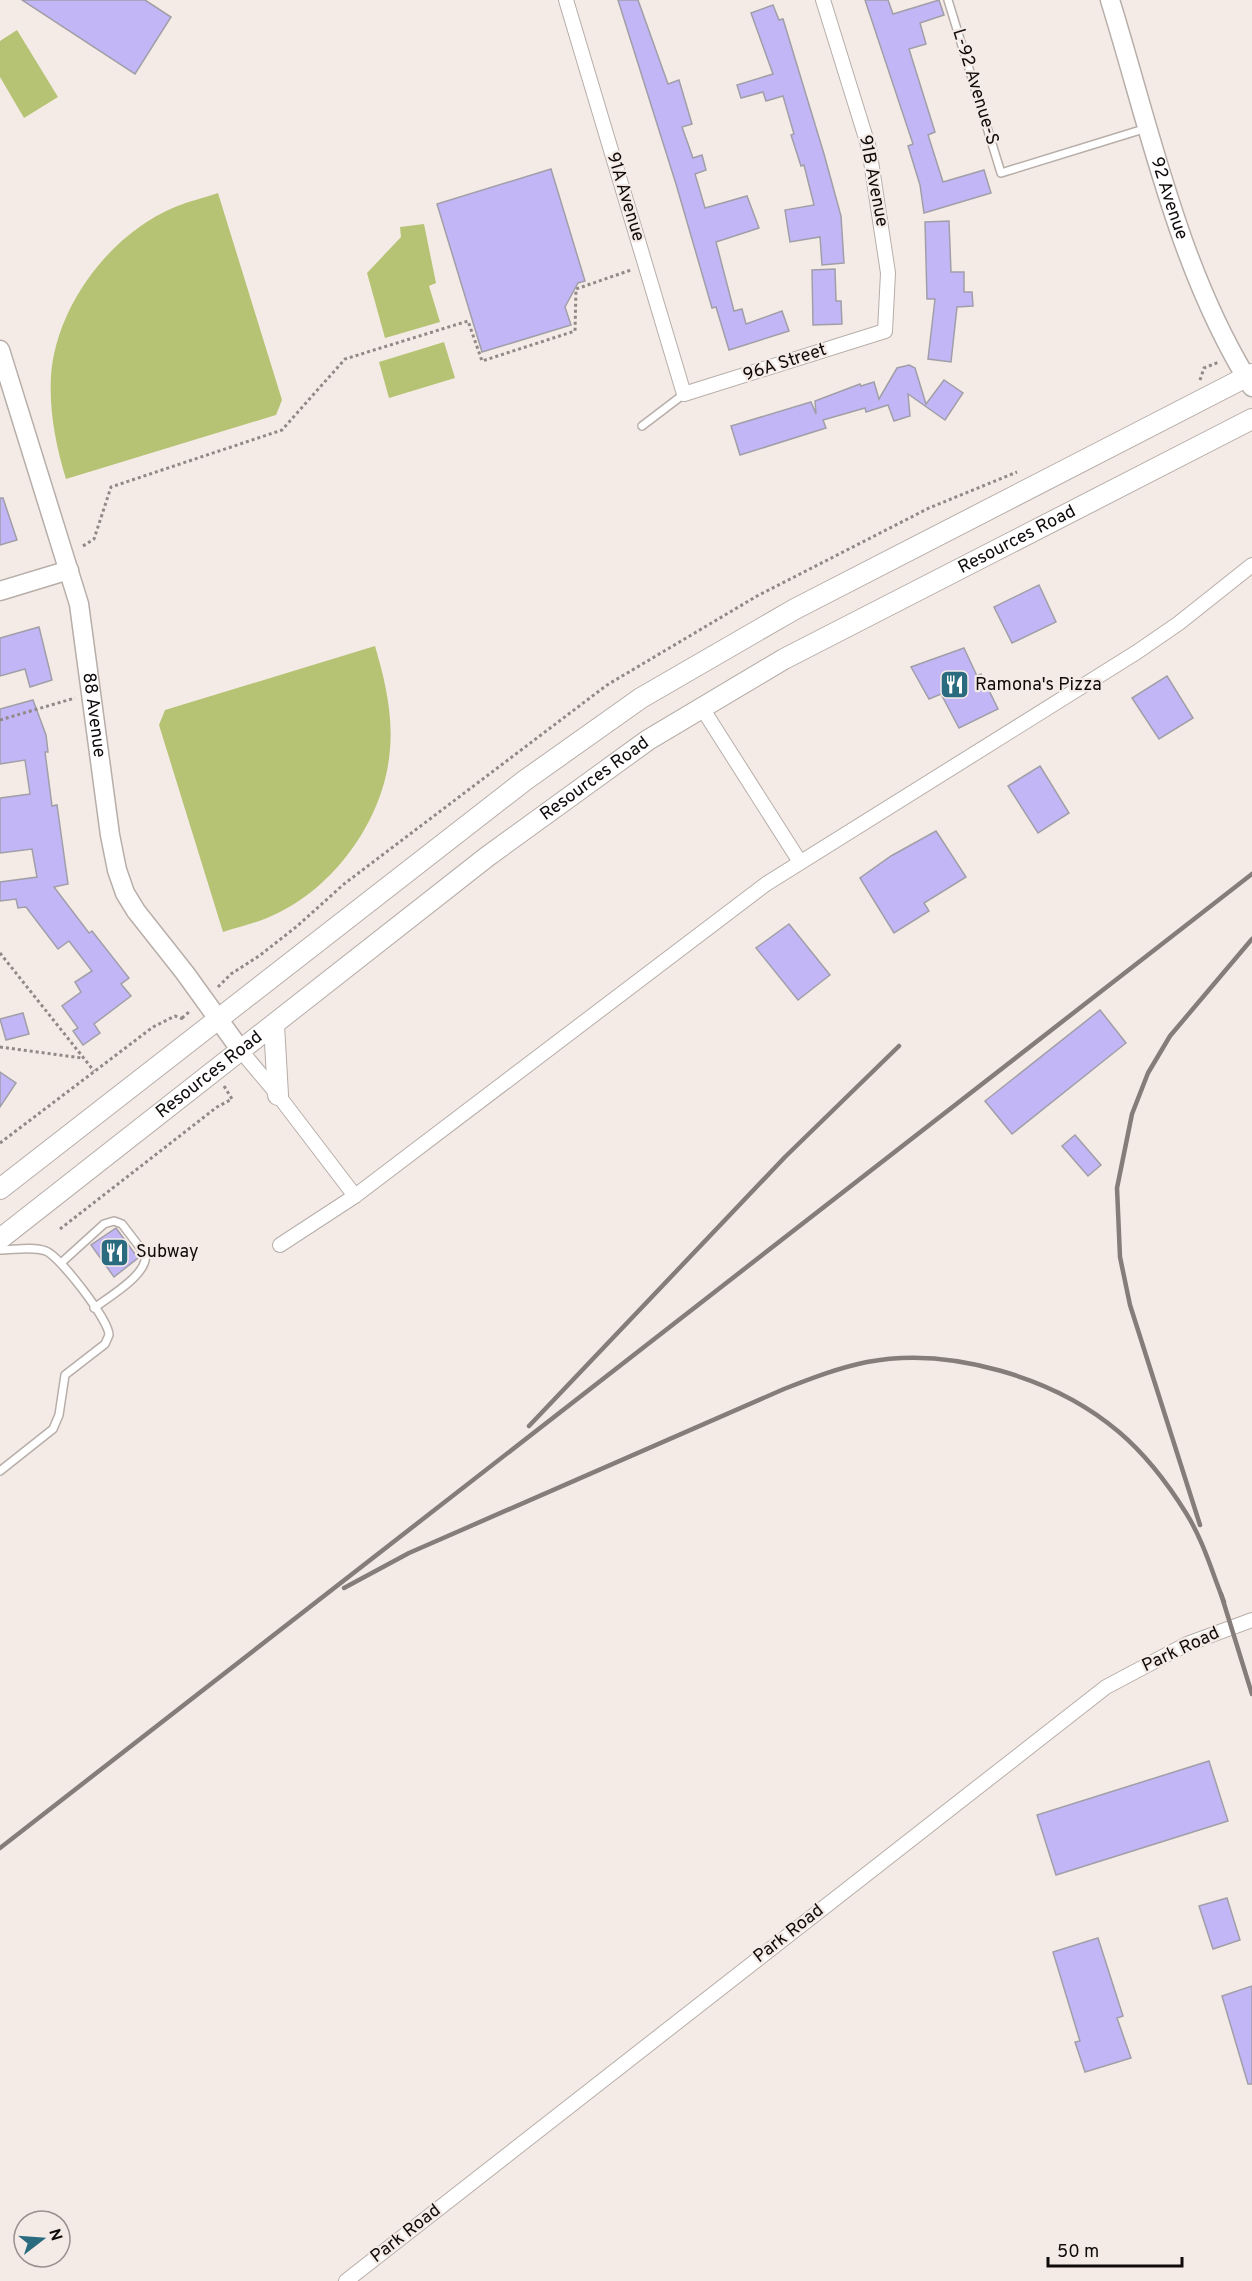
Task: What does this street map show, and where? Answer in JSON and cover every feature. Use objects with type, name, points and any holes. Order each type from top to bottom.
[{"type":"main road","points":[[0,1189],[524,781],[641,698],[795,609],[1250,379]]},
{"type":"main road","name":"Resources Road","points":[[0,1239],[242,1052],[498,849],[648,740],[784,660],[1252,419]]},
{"type":"main road","points":[[274,1025],[278,1095]]},
{"type":"street","name":"91A Avenue","points":[[566,0],[684,394]]},
{"type":"street","name":"91B Avenue","points":[[823,0],[869,148],[888,273],[885,331]]},
{"type":"street","name":"92 Avenue","points":[[1110,0],[1168,197],[1198,283],[1250,379]]},
{"type":"street","name":"96A Street","points":[[684,394],[885,331]]},
{"type":"street","name":"88 Avenue","points":[[0,350],[79,604],[110,835],[125,893],[242,1052]]},
{"type":"street","points":[[280,1245],[355,1196],[766,884],[1137,652],[1179,623],[1252,566]]},
{"type":"street","points":[[0,591],[69,570]]},
{"type":"street","points":[[702,708],[800,862]]},
{"type":"street","points":[[242,1052],[355,1196]]},
{"type":"street","name":"Park Road","points":[[346,2281],[1106,1687],[1187,1644],[1252,1620]]},
{"type":"lane","name":"L-92 Avenue-S","points":[[948,0],[1001,173],[1149,128]]},
{"type":"lane","points":[[642,426],[684,394]]},
{"type":"lane","points":[[61,1263],[104,1224],[114,1221],[122,1224],[145,1254],[146,1259],[142,1271],[94,1308]]},
{"type":"lane","points":[[0,1250],[39,1249],[50,1253],[61,1263],[107,1325],[108,1340],[64,1375],[59,1415],[53,1429],[0,1471]]},
{"type":"path","points":[[83,546],[94,539],[111,487],[282,430],[345,359],[468,321],[482,361],[575,331],[576,289],[645,266]]},
{"type":"path","points":[[0,720],[91,693]]},
{"type":"path","points":[[0,953],[94,1071]]},
{"type":"path","points":[[0,1143],[153,1027],[175,1016],[182,1018]]},
{"type":"path","points":[[0,1047],[84,1058]]},
{"type":"path","points":[[60,1229],[217,1107],[232,1099]]},
{"type":"green space","points":[[17,30],[58,97],[24,118],[0,77],[0,41]]},
{"type":"green space","points":[[218,193],[282,400],[276,415],[66,479],[54,428],[51,376],[55,350],[63,324],[75,299],[90,275],[129,235],[151,219],[175,207]]},
{"type":"green space","points":[[424,224],[436,283],[429,286],[440,322],[385,338],[367,273],[401,237],[400,227]]},
{"type":"green space","points":[[444,342],[455,378],[389,398],[379,362]]},
{"type":"green space","points":[[375,646],[387,697],[391,736],[386,776],[378,802],[366,827],[333,872],[313,891],[267,918],[223,932],[159,725],[165,710]]},
{"type":"building","points":[[22,0],[145,0],[171,17],[135,74]]},
{"type":"building","points":[[618,0],[638,0],[668,84],[679,80],[692,124],[682,127],[693,158],[702,155],[706,170],[695,174],[705,208],[747,196],[759,228],[716,242],[734,311],[742,309],[746,324],[782,311],[789,331],[729,350],[716,307],[712,308]]},
{"type":"building","points":[[865,0],[888,0],[893,14],[939,0],[944,15],[920,23],[926,44],[909,49],[935,132],[928,135],[943,182],[984,170],[991,193],[924,213],[920,185],[908,146],[913,144]]},
{"type":"building","points":[[773,5],[779,20],[783,19],[824,154],[841,216],[844,263],[822,265],[820,237],[790,242],[785,210],[814,205],[804,165],[801,166],[791,135],[794,134],[783,96],[766,101],[763,92],[741,98],[737,85],[773,74],[751,13]]},
{"type":"building","points":[[551,169],[585,281],[578,283],[565,307],[571,325],[482,352],[437,204]]},
{"type":"building","points":[[949,221],[951,272],[964,272],[964,292],[972,292],[973,306],[957,307],[951,362],[928,359],[935,299],[927,299],[925,222]]},
{"type":"building","points":[[835,269],[836,301],[841,301],[842,324],[813,325],[812,270]]},
{"type":"building","points":[[909,365],[915,368],[926,404],[944,380],[963,393],[945,420],[908,394],[910,416],[894,421],[888,405],[866,412],[865,408],[823,420],[826,428],[740,455],[731,426],[811,402],[816,414],[815,401],[860,384],[861,386],[874,382],[879,399],[897,368]]},
{"type":"building","points":[[0,498],[3,498],[17,540],[0,545]]},
{"type":"building","points":[[1039,585],[1056,622],[1012,643],[994,607]]},
{"type":"building","points":[[39,627],[52,680],[30,687],[25,669],[0,676],[0,638]]},
{"type":"building","name":"Ramona's Pizza","points":[[964,648],[977,676],[981,674],[998,709],[959,728],[941,694],[929,699],[911,667]]},
{"type":"building","points":[[1167,676],[1193,718],[1159,739],[1132,698]]},
{"type":"building","points":[[33,700],[46,735],[48,752],[45,752],[52,806],[57,805],[68,884],[54,887],[89,933],[92,931],[129,978],[121,984],[131,996],[94,1024],[100,1033],[83,1045],[73,1031],[78,1028],[62,1006],[81,992],[75,982],[92,971],[69,941],[58,949],[26,907],[18,908],[16,899],[0,901],[0,882],[37,877],[32,849],[0,853],[0,798],[30,794],[25,760],[0,764],[0,709]]},
{"type":"building","points":[[1040,766],[1069,813],[1038,833],[1008,786]]},
{"type":"building","points":[[936,831],[966,877],[924,903],[929,911],[894,933],[860,878],[891,856]]},
{"type":"building","points":[[789,924],[830,975],[798,1000],[756,948]]},
{"type":"building","points":[[1100,1010],[1126,1043],[1012,1134],[985,1101]]},
{"type":"building","points":[[23,1013],[29,1034],[6,1040],[0,1019]]},
{"type":"building","points":[[0,1072],[16,1083],[0,1107]]},
{"type":"building","points":[[1075,1135],[1101,1165],[1088,1176],[1062,1146]]},
{"type":"building","name":"Subway","points":[[116,1228],[138,1258],[114,1277],[91,1245]]},
{"type":"building","points":[[1209,1761],[1228,1821],[1056,1875],[1037,1815]]},
{"type":"building","points":[[1227,1898],[1240,1940],[1213,1949],[1199,1906]]},
{"type":"building","points":[[1098,1938],[1123,2016],[1117,2018],[1131,2058],[1085,2072],[1075,2042],[1080,2041],[1053,1952]]},
{"type":"building","points":[[1252,1986],[1252,2084],[1248,2084],[1222,1996]]},
{"type":"railway","points":[[0,1848],[1252,874]]},
{"type":"railway","points":[[1200,1525],[1130,1305],[1120,1257],[1117,1188],[1132,1114],[1148,1073],[1170,1036],[1252,939]]},
{"type":"railway","points":[[529,1426],[785,1157],[899,1046]]},
{"type":"railway","points":[[344,1588],[409,1553],[794,1385],[835,1370],[867,1362],[899,1358],[967,1363],[1033,1382],[1065,1396],[1119,1432],[1156,1470],[1186,1513],[1202,1545],[1224,1602]]},
{"type":"railway","points":[[1221,1594],[1252,1694]]},
{"type":"place","name":"Ramona's Pizza","points":[[954,685]]},
{"type":"place","name":"Subway","points":[[115,1252]]}]
